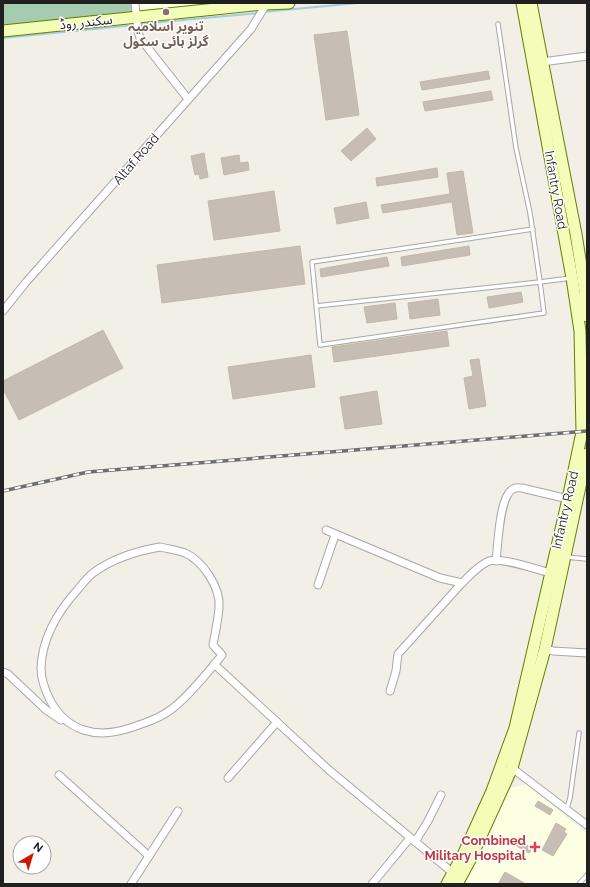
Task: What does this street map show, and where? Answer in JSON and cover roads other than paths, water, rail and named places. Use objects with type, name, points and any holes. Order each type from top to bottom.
[{"type":"main road","name":"سکندر روڈ","points":[[3,31],[289,3]]},
{"type":"main road","name":"Infantry Road","points":[[522,3],[531,24],[542,62],[576,234],[577,277]]},
{"type":"main road","name":"Infantry Road","points":[[531,3],[531,24],[577,277],[582,291],[587,316]]},
{"type":"main road","name":"Infantry Road","points":[[457,884],[473,854],[512,768],[545,649],[568,499],[582,432],[580,331],[582,291]]},
{"type":"main road","name":"Infantry Road","points":[[447,884],[492,791],[515,728],[551,573],[560,556],[587,454]]},
{"type":"street","points":[[135,3],[140,38],[188,100]]},
{"type":"street","name":"Altaf Road","points":[[3,311],[33,275],[251,29],[269,5]]},
{"type":"street","points":[[542,62],[587,56]]},
{"type":"street","points":[[496,561],[501,515],[506,498],[512,489],[522,488],[568,499]]},
{"type":"street","points":[[326,530],[440,578],[462,583]]},
{"type":"street","points":[[318,585],[335,535]]},
{"type":"street","points":[[160,547],[185,553],[195,558],[210,574],[218,594],[220,607],[213,646],[222,655],[214,664],[180,703],[163,715],[119,732],[107,734],[83,730],[73,725],[55,710],[45,691],[41,669],[47,640],[52,625],[60,611],[92,573],[121,557],[160,547]]},
{"type":"street","points":[[390,691],[396,671],[398,654],[462,583],[483,564],[496,561],[509,562],[551,573]]},
{"type":"street","points":[[545,649],[553,651],[587,653]]},
{"type":"street","points":[[214,664],[329,770],[453,873]]},
{"type":"street","points":[[3,672],[8,674],[45,709],[68,725],[73,725]]},
{"type":"street","points":[[228,778],[277,722]]},
{"type":"street","points":[[512,768],[587,824]]},
{"type":"street","points":[[59,775],[148,856]]},
{"type":"street","points":[[372,884],[428,821],[441,795]]},
{"type":"street","points":[[131,884],[178,811]]},
{"type":"lane","points":[[498,24],[516,148],[533,229],[544,313],[320,345],[312,262],[533,229]]},
{"type":"lane","points":[[316,306],[577,277]]},
{"type":"lane","points":[[560,556],[587,559]]},
{"type":"lane","points":[[567,808],[570,798],[580,733]]},
{"type":"lane","points":[[579,884],[587,875]]},
{"type":"waterway","points":[[263,12],[358,3]]},
{"type":"waterway","points":[[140,24],[259,13]]},
{"type":"waterway","points":[[3,38],[135,25]]},
{"type":"railway","points":[[3,491],[88,472],[587,431]]},
{"type":"place","name":"تنویر اسلامیہ گرلز ہائی سکول","points":[[166,12]]},
{"type":"place","name":"Combined Military Hospital","points":[[535,847]]}]
